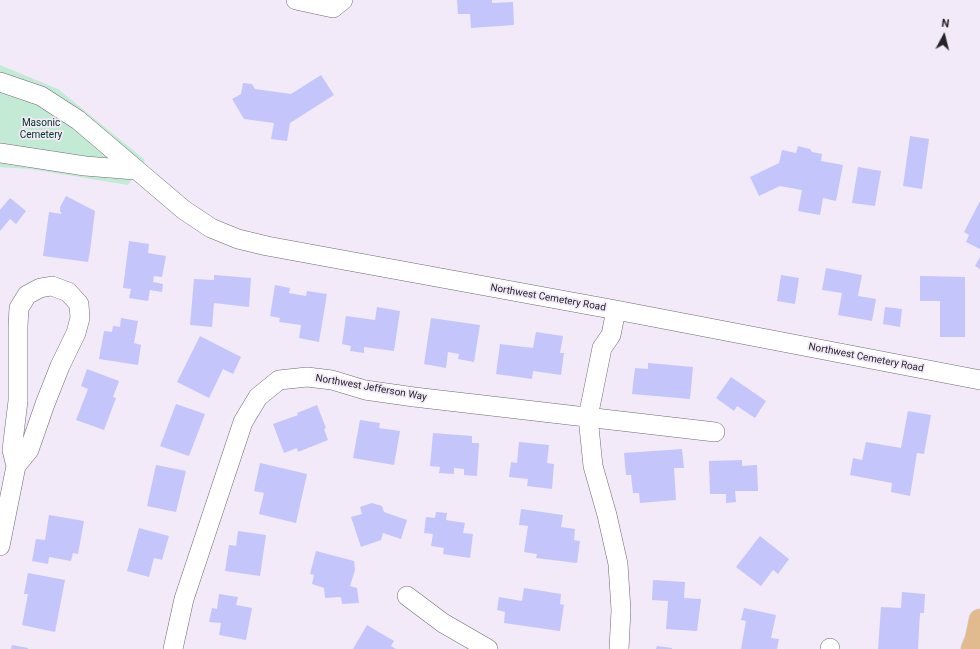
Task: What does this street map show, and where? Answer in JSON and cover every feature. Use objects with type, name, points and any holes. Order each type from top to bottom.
[{"type":"street","points":[[296,0],[332,8],[343,0]]},
{"type":"street","name":"Northwest Cemetery Road","points":[[0,82],[40,96],[78,120],[104,141],[135,170],[184,210],[212,228],[238,239],[980,380]]},
{"type":"street","points":[[0,153],[85,166],[135,170]]},
{"type":"street","points":[[0,546],[16,466],[12,450],[18,401],[19,308],[27,295],[40,288],[52,286],[68,292],[79,304],[80,318],[76,333],[60,366],[29,450],[16,466]]},
{"type":"street","points":[[616,310],[610,335],[602,348],[588,417],[593,466],[607,515],[618,564],[621,610],[619,649]]},
{"type":"street","name":"Northwest Jefferson Way","points":[[173,649],[184,599],[243,422],[258,397],[279,380],[307,377],[332,380],[365,390],[414,398],[715,432]]},
{"type":"street","points":[[18,401],[25,408],[34,410],[45,404]]},
{"type":"street","points":[[407,596],[443,623],[488,649]]},
{"type":"green space","name":"Masonic Cemetery","points":[[0,65],[58,89],[145,160],[128,185],[30,169],[0,167]]},
{"type":"building","points":[[457,0],[492,0],[492,3],[513,2],[514,25],[471,28],[470,14],[458,14]]},
{"type":"building","points":[[321,75],[334,95],[290,123],[287,141],[271,139],[274,123],[244,119],[232,99],[241,94],[243,83],[252,84],[255,89],[291,94]]},
{"type":"building","points":[[910,136],[929,139],[922,189],[903,186]]},
{"type":"building","points":[[798,146],[810,149],[812,152],[822,154],[821,161],[843,165],[836,201],[823,198],[820,215],[798,211],[802,190],[780,186],[759,196],[750,177],[779,163],[782,150],[796,153]]},
{"type":"building","points":[[858,167],[881,171],[875,206],[852,203]]},
{"type":"building","points":[[66,196],[95,211],[88,262],[43,256],[49,212],[62,214],[60,207]]},
{"type":"building","points":[[10,198],[26,211],[16,224],[10,219],[0,231],[0,210]]},
{"type":"building","points":[[980,201],[980,249],[966,242],[969,235],[964,232]]},
{"type":"building","points":[[129,241],[149,244],[148,253],[166,256],[162,277],[154,276],[153,282],[163,284],[162,292],[150,290],[148,301],[129,298],[131,289],[123,288]]},
{"type":"building","points":[[980,257],[980,269],[975,266]]},
{"type":"building","points":[[826,268],[862,275],[858,296],[876,299],[872,321],[838,315],[842,293],[822,290]]},
{"type":"building","points":[[214,275],[251,278],[249,307],[214,303],[212,327],[190,325],[194,279],[214,280]]},
{"type":"building","points":[[781,275],[799,278],[795,304],[777,301]]},
{"type":"building","points":[[920,276],[965,277],[965,337],[940,337],[940,301],[920,301]]},
{"type":"building","points":[[275,285],[290,288],[289,293],[306,296],[307,291],[327,294],[319,342],[299,338],[301,325],[279,322],[280,318],[270,316]]},
{"type":"building","points":[[377,307],[400,311],[394,351],[364,347],[364,353],[350,351],[351,346],[342,344],[346,316],[375,320]]},
{"type":"building","points":[[885,307],[902,309],[900,327],[883,324]]},
{"type":"building","points":[[121,318],[138,321],[134,343],[141,345],[138,365],[99,359],[104,331],[112,332],[113,326],[120,327]]},
{"type":"building","points":[[431,318],[480,325],[474,362],[458,359],[459,354],[448,352],[446,368],[424,364]]},
{"type":"building","points":[[536,332],[563,336],[560,353],[564,353],[561,375],[533,371],[532,379],[496,374],[500,344],[533,348]]},
{"type":"building","points":[[200,336],[241,357],[233,374],[223,369],[209,398],[177,382]]},
{"type":"building","points":[[648,363],[693,367],[690,399],[632,394],[635,368],[648,369]]},
{"type":"building","points":[[87,369],[119,381],[113,397],[116,398],[104,430],[76,420],[88,389],[81,386]]},
{"type":"building","points":[[731,377],[766,401],[755,418],[737,406],[734,411],[716,398]]},
{"type":"building","points":[[176,404],[205,414],[189,456],[160,446]]},
{"type":"building","points":[[317,405],[326,428],[324,429],[328,440],[298,452],[297,448],[284,453],[273,424],[298,415],[297,413]]},
{"type":"building","points":[[908,411],[931,415],[924,454],[917,453],[910,496],[891,492],[892,483],[850,475],[853,458],[862,460],[866,442],[901,448]]},
{"type":"building","points":[[360,420],[380,423],[379,428],[400,431],[394,465],[353,458]]},
{"type":"building","points":[[433,433],[472,436],[472,443],[479,443],[477,476],[464,475],[464,469],[454,468],[454,474],[439,473],[440,467],[430,466]]},
{"type":"building","points":[[519,442],[549,445],[547,463],[554,464],[552,489],[527,486],[528,479],[509,477],[511,462],[517,463]]},
{"type":"building","points":[[682,449],[684,468],[674,468],[676,500],[640,503],[639,493],[633,493],[631,475],[626,475],[624,453]]},
{"type":"building","points":[[742,460],[742,466],[757,465],[758,491],[735,491],[736,502],[726,503],[726,494],[710,494],[709,461]]},
{"type":"building","points":[[260,463],[307,474],[296,523],[259,514],[264,493],[254,491]]},
{"type":"building","points":[[156,465],[186,471],[176,512],[147,506]]},
{"type":"building","points":[[372,503],[382,506],[384,512],[407,520],[401,539],[383,533],[381,540],[361,547],[351,517],[362,514],[360,507]]},
{"type":"building","points":[[521,509],[563,515],[561,527],[575,529],[574,540],[580,541],[577,563],[536,558],[537,554],[524,552],[528,526],[519,525]]},
{"type":"building","points":[[436,512],[447,513],[446,520],[465,523],[463,533],[473,534],[470,558],[443,554],[444,548],[431,546],[433,534],[424,533],[426,517],[435,518]]},
{"type":"building","points":[[49,515],[84,521],[78,554],[73,553],[71,561],[49,557],[48,564],[32,561],[36,539],[45,540]]},
{"type":"building","points":[[139,528],[169,536],[162,560],[154,558],[149,577],[127,571]]},
{"type":"building","points":[[238,531],[266,535],[260,576],[225,571],[229,545],[236,546]]},
{"type":"building","points":[[760,536],[789,559],[778,574],[773,570],[761,586],[736,567]]},
{"type":"building","points":[[316,551],[354,561],[355,570],[350,586],[357,588],[359,603],[342,604],[341,597],[325,598],[324,588],[312,584],[314,575],[310,574]]},
{"type":"building","points":[[28,573],[65,580],[55,632],[22,625],[28,594],[24,594]]},
{"type":"building","points":[[653,580],[685,582],[684,598],[701,599],[697,631],[666,629],[668,601],[652,600]]},
{"type":"building","points":[[524,588],[561,594],[560,604],[564,605],[560,631],[504,623],[505,612],[497,610],[499,597],[522,601]]},
{"type":"building","points":[[902,592],[925,594],[924,613],[920,613],[918,649],[878,649],[881,607],[901,608]]},
{"type":"building","points":[[219,594],[238,597],[236,605],[252,608],[246,640],[219,635],[221,623],[209,622],[212,608],[217,609]]},
{"type":"building","points":[[744,608],[776,615],[771,638],[779,639],[777,649],[741,649],[746,621],[741,620]]},
{"type":"building","points":[[367,625],[394,641],[391,646],[396,649],[353,649]]},
{"type":"building","points":[[12,645],[28,648],[28,649],[11,649]]},
{"type":"building","points":[[657,646],[672,648],[672,649],[656,649]]}]
